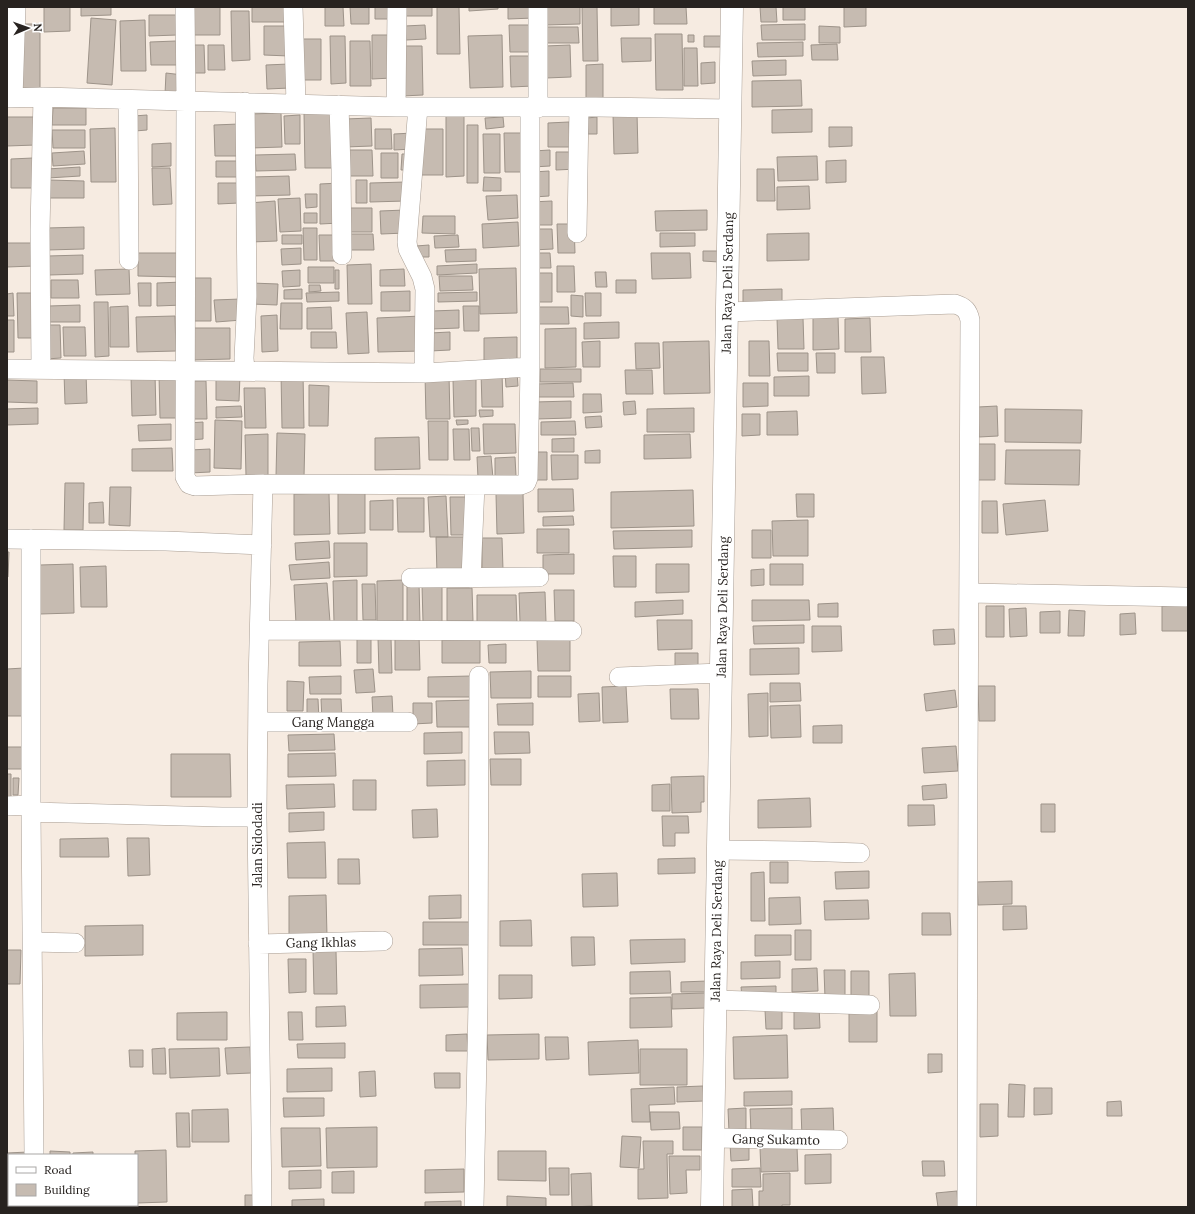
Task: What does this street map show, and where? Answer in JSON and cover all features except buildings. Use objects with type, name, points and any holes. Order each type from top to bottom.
[{"type":"main road","name":"Jalan Raya Deli Serdang","points":[[712,1207],[732,7]]},
{"type":"street","points":[[16,7],[10,98],[43,97],[128,100],[186,100],[396,107],[730,109]]},
{"type":"street","points":[[184,7],[186,100],[185,477],[189,484],[196,486],[263,484],[522,485],[526,483],[528,478],[534,108],[538,7]]},
{"type":"street","points":[[293,7],[296,104]]},
{"type":"street","points":[[396,107],[397,7]]},
{"type":"street","points":[[41,369],[40,230],[43,97]]},
{"type":"street","points":[[128,100],[129,260]]},
{"type":"street","points":[[245,102],[247,296],[244,358],[245,371]]},
{"type":"street","points":[[338,105],[341,169],[342,255]]},
{"type":"street","points":[[418,107],[407,242],[408,249],[422,276],[425,289],[424,373]]},
{"type":"street","points":[[577,233],[579,107]]},
{"type":"street","points":[[726,312],[956,304],[963,306],[968,312],[970,320],[967,1207]]},
{"type":"street","points":[[7,369],[424,373],[530,367]]},
{"type":"street","name":"Jalan Sidodadi","points":[[262,1207],[257,817],[263,484]]},
{"type":"street","points":[[471,578],[475,485]]},
{"type":"street","points":[[7,539],[166,541],[262,545]]},
{"type":"street","points":[[31,539],[31,809],[34,1154]]},
{"type":"street","points":[[411,578],[539,577]]},
{"type":"street","points":[[969,593],[1186,597]]},
{"type":"street","points":[[260,630],[572,631]]},
{"type":"street","points":[[619,677],[720,673]]},
{"type":"street","points":[[474,1207],[478,994],[479,676]]},
{"type":"street","name":"Gang Mangga","points":[[258,722],[408,722]]},
{"type":"street","points":[[7,806],[31,809],[257,817]]},
{"type":"street","points":[[718,850],[860,853]]},
{"type":"street","name":"Gang Ikhlas","points":[[258,944],[383,941]]},
{"type":"street","points":[[33,942],[75,943]]},
{"type":"street","points":[[715,1000],[870,1005]]},
{"type":"street","name":"Gang Sukamto","points":[[713,1138],[838,1140]]}]
